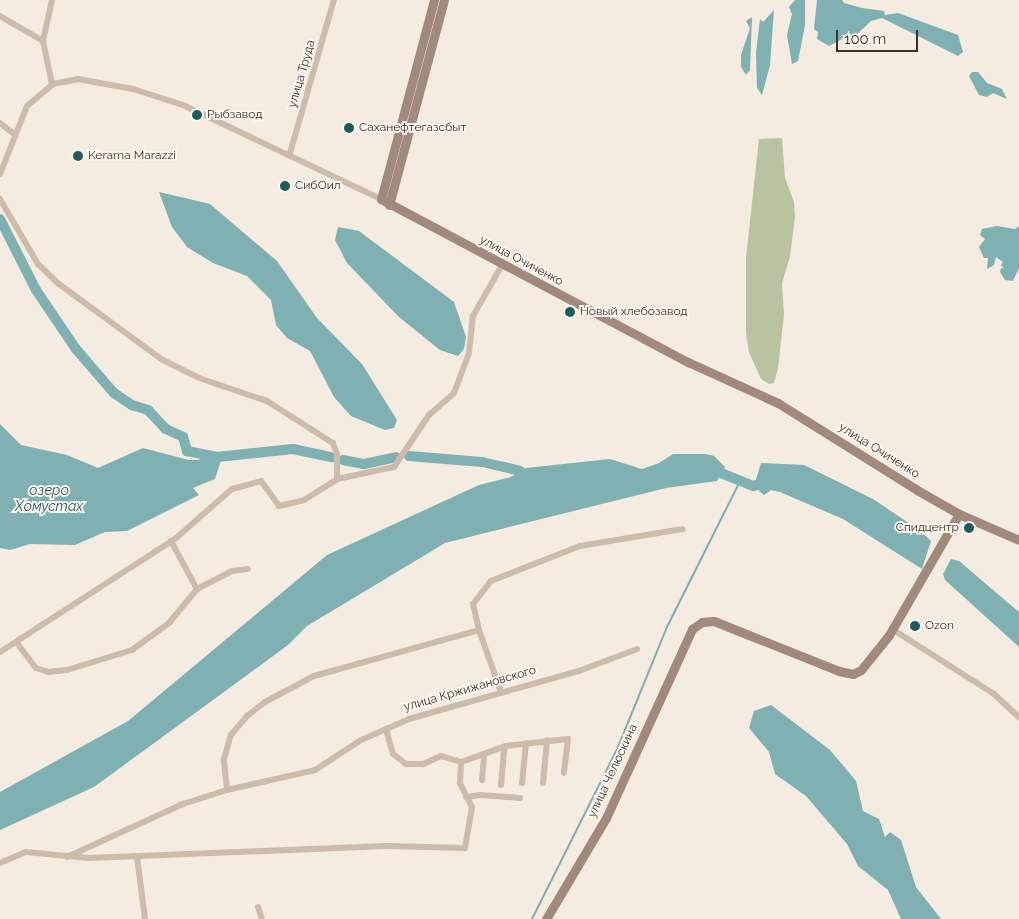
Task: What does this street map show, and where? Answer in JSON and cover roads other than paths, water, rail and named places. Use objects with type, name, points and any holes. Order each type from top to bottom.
[{"type":"street","points":[[0,174],[14,134],[27,106],[52,84],[43,41],[52,0]]},
{"type":"street","name":"улица Труда","points":[[290,154],[334,0]]},
{"type":"street","points":[[381,199],[434,0]]},
{"type":"street","points":[[389,205],[444,0]]},
{"type":"street","points":[[0,16],[43,41]]},
{"type":"street","name":"улица Очиченко","points":[[52,84],[78,79],[149,93],[210,116],[381,199],[502,265],[688,362],[778,403],[959,514],[1019,540]]},
{"type":"street","points":[[0,123],[14,134]]},
{"type":"street","points":[[0,198],[38,264],[59,284],[161,359],[200,378],[267,401],[333,443],[337,454],[337,479]]},
{"type":"street","points":[[0,652],[171,541],[232,489],[261,481],[279,506],[304,500],[337,479],[394,467],[429,415],[454,393],[469,353],[473,316],[502,265]]},
{"type":"street","points":[[959,514],[892,629],[994,694],[1019,717]]},
{"type":"street","points":[[501,692],[479,630],[473,604],[491,581],[580,546],[683,529]]},
{"type":"street","points":[[171,541],[197,589]]},
{"type":"street","points":[[17,642],[36,668],[48,672],[80,666],[132,650],[169,623],[197,589],[232,571],[248,569]]},
{"type":"street","name":"улица Челюскина","points":[[546,919],[606,818],[692,629],[702,622],[714,621],[839,672],[853,674],[868,664],[892,629]]},
{"type":"street","points":[[227,790],[224,759],[231,734],[247,716],[265,702],[314,676],[479,630]]},
{"type":"street","name":"улица Кржижановского","points":[[65,857],[90,845],[108,840],[168,810],[227,790],[315,770],[361,740],[409,719],[579,671],[637,649]]},
{"type":"street","points":[[386,729],[393,754],[406,764],[423,764],[441,756],[461,762],[526,743],[568,738],[564,773]]},
{"type":"street","points":[[543,782],[547,740]]},
{"type":"street","points":[[522,783],[526,743]]},
{"type":"street","points":[[501,785],[504,748]]},
{"type":"street","points":[[482,780],[484,755]]},
{"type":"street","points":[[0,863],[20,852],[65,857],[137,857],[386,846],[465,848],[472,807],[460,783],[461,762]]},
{"type":"street","points":[[466,797],[480,794],[520,798]]},
{"type":"street","points":[[137,857],[145,919]]},
{"type":"street","points":[[258,907],[262,919]]},
{"type":"water","points":[[795,0],[805,0],[805,25],[798,61],[792,64],[787,35],[792,14],[789,7]]},
{"type":"water","points":[[817,0],[842,0],[844,3],[862,8],[884,11],[885,15],[898,13],[958,35],[963,52],[958,56],[882,18],[871,21],[851,40],[844,38],[829,46],[817,39],[818,32],[814,29]]},
{"type":"water","points":[[774,10],[770,65],[762,95],[757,88],[756,53],[760,19],[763,22]]},
{"type":"water","points":[[752,17],[750,70],[746,75],[741,67],[741,55],[750,28],[746,21]]},
{"type":"water","points":[[972,72],[978,72],[987,83],[1002,89],[1007,99],[993,93],[987,97],[979,95],[969,76]]},
{"type":"water","points":[[159,192],[210,204],[277,261],[317,318],[362,364],[397,420],[394,428],[385,430],[351,416],[334,397],[310,351],[287,338],[276,325],[271,300],[247,276],[213,263],[187,247],[172,227]]},
{"type":"water","points":[[997,226],[1015,229],[1019,226],[1019,268],[1013,281],[1005,280],[1000,272],[1001,268],[1004,269],[1001,265],[1003,262],[996,257],[994,265],[987,269],[988,258],[984,258],[979,247],[985,239],[980,235],[982,229]]},
{"type":"water","points":[[338,227],[359,231],[454,302],[466,337],[464,349],[458,356],[440,350],[399,317],[347,263],[335,240]]},
{"type":"water","name":"озеро Хомустах","points":[[0,424],[21,445],[67,455],[98,468],[143,448],[189,460],[198,460],[214,453],[222,457],[215,479],[193,488],[199,495],[127,531],[105,532],[75,545],[30,544],[10,550],[0,548]]},
{"type":"water","points":[[673,454],[705,454],[714,456],[725,467],[717,481],[666,488],[445,543],[307,626],[288,645],[94,787],[0,830],[0,792],[128,721],[327,555],[479,485],[511,477],[526,468],[610,459],[642,469],[659,463]]},
{"type":"water","points":[[761,463],[804,465],[873,499],[922,532],[931,541],[922,569],[843,519],[780,492],[771,490],[764,495],[754,486]]},
{"type":"water","points":[[951,559],[959,561],[1019,612],[1019,647],[945,580],[943,574]]},
{"type":"water","points":[[771,705],[830,750],[856,781],[863,811],[879,819],[885,837],[890,832],[901,840],[916,887],[941,919],[901,919],[888,890],[858,866],[847,844],[806,796],[775,774],[769,752],[749,728],[754,711]]},
{"type":"waterway","points":[[0,219],[36,290],[76,349],[114,393],[132,405],[148,410],[166,429],[183,437],[187,451],[217,457],[293,449],[332,457]]},
{"type":"waterway","points":[[409,456],[482,462],[520,471]]},
{"type":"waterway","points":[[343,460],[364,464],[396,457]]},
{"type":"waterway","points":[[721,473],[754,486],[766,481]]},
{"type":"waterway","points":[[532,919],[618,747],[667,627],[741,479]]},
{"type":"place","name":"Рыбзавод","points":[[197,115]]},
{"type":"place","name":"Саханефтегазсбыт","points":[[349,128]]},
{"type":"place","name":"Kerama Marazzi","points":[[78,156]]},
{"type":"place","name":"СибОил","points":[[285,186]]},
{"type":"place","name":"Новый хлебозавод","points":[[570,312]]},
{"type":"place","name":"Спидцентр","points":[[969,528]]},
{"type":"place","name":"Ozon","points":[[915,626]]}]
